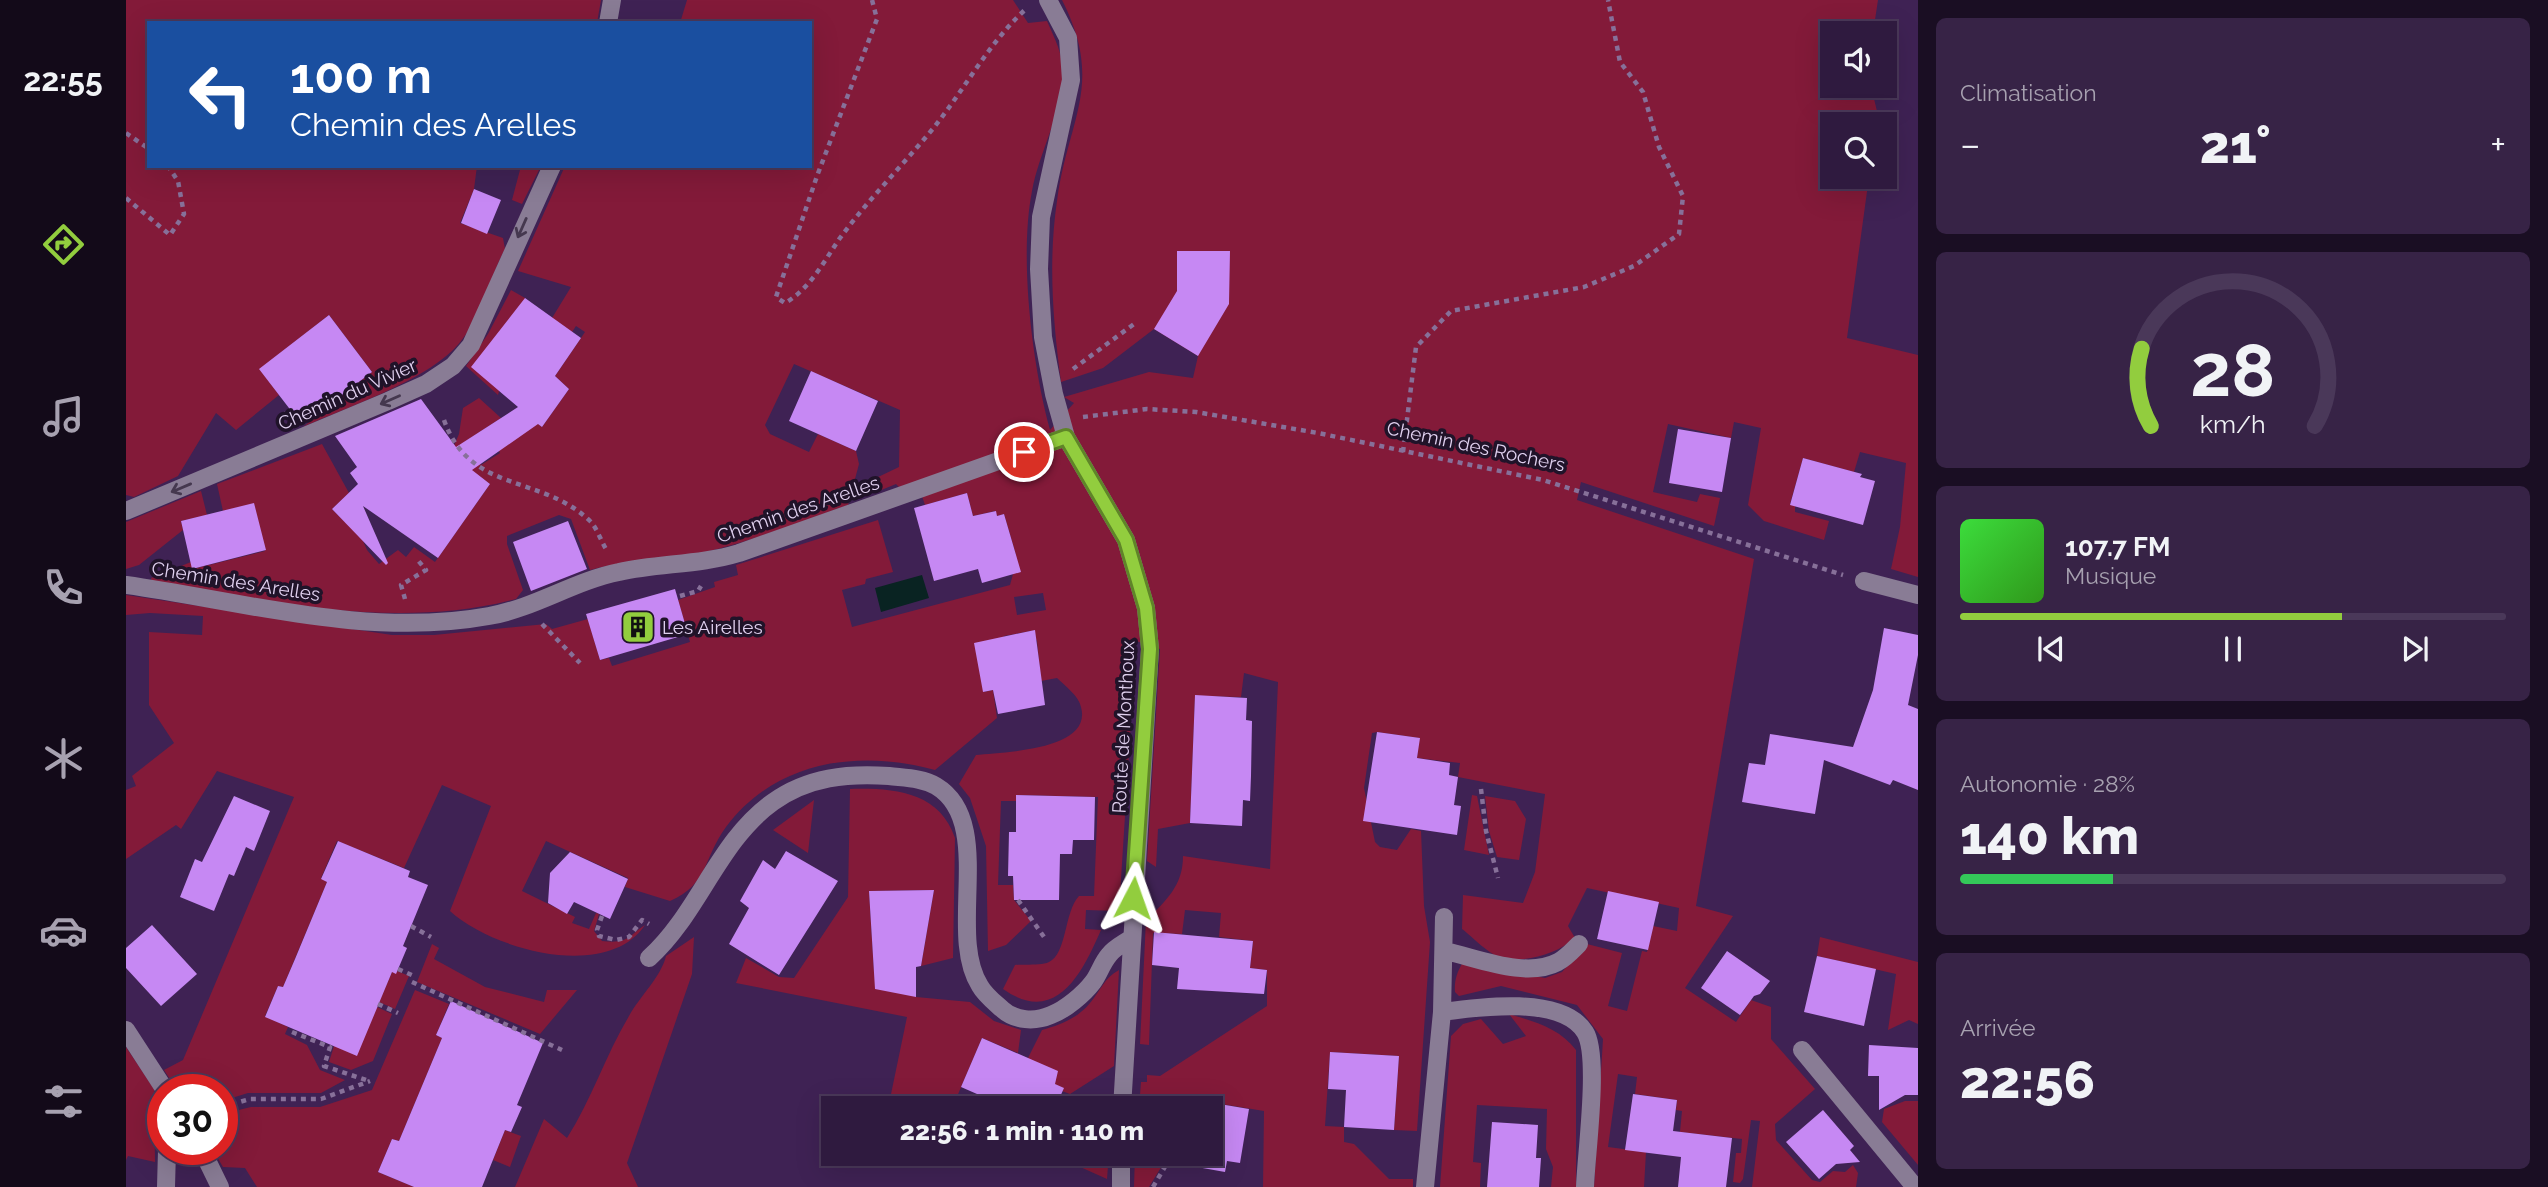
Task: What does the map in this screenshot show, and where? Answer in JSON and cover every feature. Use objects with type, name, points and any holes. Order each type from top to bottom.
[{"type":"street","points":[[608,21],[612,0]]},
{"type":"street","name":"Route de Monthoux","points":[[1048,0],[1068,38],[1071,57],[1066,109],[1041,217],[1039,269],[1043,337],[1051,383],[1066,437],[1126,540],[1146,608],[1150,649],[1130,939],[1123,1096]]},
{"type":"street","name":"Chemin du Vivier","points":[[126,512],[388,401],[426,384],[453,366],[481,328],[523,225],[551,168]]},
{"type":"street","name":"Chemin des Arelles","points":[[126,584],[355,621],[410,623],[472,619],[533,604],[618,572],[715,560],[739,553],[1066,437]]},
{"type":"street","points":[[1864,581],[1918,595]]},
{"type":"street","points":[[649,958],[670,939],[747,824],[771,803],[793,789],[813,782],[862,774],[915,779],[932,784],[948,796],[957,812],[967,847],[967,947],[979,985],[1006,1013],[1028,1019],[1053,1015],[1091,984],[1109,954],[1130,939]]},
{"type":"street","points":[[1425,1187],[1442,1012],[1444,917]]},
{"type":"street","points":[[1445,951],[1534,968],[1560,962],[1579,944]]},
{"type":"street","points":[[1442,1012],[1493,1004],[1516,1005],[1566,1015],[1585,1032],[1592,1056],[1585,1187]]},
{"type":"street","points":[[126,1030],[155,1074]]},
{"type":"street","points":[[1801,1050],[1915,1187]]},
{"type":"street","points":[[166,1187],[167,1165]]},
{"type":"street","points":[[209,1165],[220,1187]]},
{"type":"street","points":[[1121,1166],[1121,1187]]},
{"type":"path","points":[[872,0],[877,19],[817,176],[776,297],[785,303],[797,296],[822,267],[841,237],[931,131],[989,49],[1035,0]]},
{"type":"path","points":[[1403,452],[1416,347],[1451,311],[1584,287],[1634,266],[1679,234],[1683,196],[1659,147],[1643,92],[1620,62],[1608,0]]},
{"type":"path","points":[[126,133],[147,148]]},
{"type":"path","points":[[126,198],[170,236],[184,214],[178,181],[169,168]]},
{"type":"path","points":[[1072,378],[1073,369],[1134,324]]},
{"type":"path","name":"Chemin des Rochers","points":[[1066,437],[1073,421],[1090,415],[1147,409],[1223,414],[1544,480],[1776,556],[1864,581]]},
{"type":"path","points":[[444,420],[452,441],[477,466],[498,479],[528,486],[548,495],[592,522],[618,572]]},
{"type":"path","points":[[410,623],[401,585],[426,570],[416,558]]},
{"type":"path","points":[[533,604],[542,625],[580,663]]},
{"type":"path","points":[[1481,789],[1486,831],[1498,878]]},
{"type":"path","points":[[1018,900],[1044,937]]},
{"type":"path","points":[[602,916],[597,930],[603,938],[622,939],[633,934],[639,926]]},
{"type":"path","points":[[411,926],[430,937]]},
{"type":"path","points":[[398,969],[413,979],[562,1050]]},
{"type":"path","points":[[378,1004],[398,1013]]},
{"type":"path","points":[[238,1102],[250,1099],[321,1099],[370,1081],[324,1066],[330,1047],[292,1032]]},
{"type":"path","points":[[1153,1187],[1165,1166]]},
{"type":"shaded area","points":[[126,0],[601,0],[597,21],[147,21],[147,168],[477,168],[474,189],[460,223],[503,238],[505,249],[468,331],[448,355],[430,368],[388,391],[303,427],[372,372],[329,315],[260,369],[279,395],[236,430],[216,413],[178,476],[134,497],[126,495]]},
{"type":"shaded area","points":[[687,0],[1013,0],[1028,23],[1047,21],[1061,59],[1062,87],[1032,191],[1028,218],[1027,278],[1033,343],[1050,430],[1074,403],[1064,397],[1149,372],[1193,378],[1198,356],[1154,329],[1103,368],[1061,382],[1053,292],[1054,224],[1062,172],[1080,101],[1082,79],[1081,56],[1075,30],[1062,0],[1878,0],[1875,21],[1820,21],[1820,98],[1874,98],[1877,112],[1820,112],[1820,189],[1867,189],[1847,338],[1918,355],[1918,577],[1891,569],[1900,527],[1906,463],[1860,452],[1854,472],[1803,458],[1790,504],[1795,506],[1795,512],[1829,521],[1824,540],[1764,521],[1748,505],[1761,428],[1734,422],[1731,438],[1668,424],[1653,492],[1697,502],[1700,494],[1720,498],[1714,526],[1581,482],[1577,500],[1754,559],[1696,906],[1733,916],[1685,988],[1736,1022],[1751,1000],[1771,1007],[1771,1039],[1815,1089],[1775,1124],[1776,1140],[1812,1180],[1820,1182],[1833,1171],[1845,1172],[1853,1165],[1858,1173],[1856,1187],[1752,1187],[1760,1121],[1751,1120],[1743,1179],[1740,1183],[1733,1182],[1736,1153],[1741,1153],[1742,1139],[1680,1132],[1682,1111],[1676,1110],[1677,1100],[1635,1094],[1637,1077],[1618,1074],[1608,1147],[1646,1152],[1644,1187],[1594,1187],[1603,1039],[1577,1005],[1501,986],[1459,996],[1455,992],[1456,977],[1463,962],[1545,978],[1562,972],[1587,944],[1622,953],[1608,1006],[1627,1011],[1642,951],[1647,952],[1653,926],[1677,931],[1679,908],[1587,888],[1568,926],[1575,938],[1568,944],[1531,958],[1502,958],[1492,953],[1462,929],[1463,895],[1523,903],[1535,872],[1545,794],[1458,777],[1460,763],[1417,758],[1419,738],[1377,732],[1372,733],[1364,788],[1375,842],[1380,847],[1397,850],[1411,829],[1421,831],[1424,906],[1430,942],[1417,1131],[1394,1130],[1399,1056],[1330,1052],[1325,1126],[1344,1127],[1344,1142],[1354,1144],[1389,1179],[1413,1179],[1413,1187],[1263,1187],[1264,1111],[1223,1104],[1223,1096],[1140,1096],[1141,1082],[1147,1082],[1147,1075],[1160,1076],[1267,1006],[1267,970],[1250,968],[1253,941],[1219,937],[1221,913],[1185,910],[1182,934],[1153,933],[1149,1045],[1140,1044],[1146,920],[1167,899],[1177,884],[1183,856],[1270,869],[1278,682],[1244,673],[1241,697],[1195,696],[1190,823],[1158,829],[1156,867],[1147,861],[1160,649],[1136,641],[1119,911],[1086,910],[1085,929],[1101,930],[1076,977],[1066,989],[1053,998],[1039,1002],[1022,999],[1003,989],[1015,965],[1042,964],[1055,958],[1074,903],[1079,896],[1094,896],[1098,797],[1017,795],[1016,801],[1001,801],[998,885],[1013,885],[1014,900],[1031,921],[1006,945],[988,951],[986,846],[970,798],[959,784],[976,755],[1024,750],[1060,741],[1073,733],[1081,722],[1080,703],[1071,691],[1057,678],[1041,681],[1037,641],[1031,631],[1004,636],[984,692],[993,690],[997,718],[935,770],[907,764],[849,761],[794,774],[769,787],[746,804],[726,827],[692,887],[670,901],[625,887],[628,878],[546,841],[522,891],[575,917],[572,923],[589,929],[596,913],[599,914],[594,931],[602,941],[623,940],[645,925],[627,942],[604,952],[577,956],[549,954],[520,947],[492,937],[450,911],[491,806],[442,785],[404,868],[337,841],[321,878],[327,882],[283,987],[278,986],[265,1016],[288,1027],[285,1034],[307,1045],[320,1070],[345,1080],[321,1093],[248,1093],[238,1096],[238,1074],[167,1074],[164,1070],[183,1060],[294,797],[217,771],[181,829],[176,825],[126,859],[126,790],[136,786],[132,776],[174,743],[149,705],[149,632],[202,635],[203,616],[150,613],[126,615],[126,595],[392,635],[434,635],[546,624],[552,629],[588,619],[600,660],[609,658],[612,666],[690,642],[678,600],[715,587],[714,582],[738,575],[736,565],[878,520],[893,572],[866,579],[865,584],[842,590],[852,627],[1010,585],[1013,574],[1008,557],[1016,555],[1004,514],[997,516],[995,511],[973,516],[967,493],[925,505],[922,496],[911,500],[896,484],[874,493],[876,478],[899,467],[900,410],[794,364],[765,425],[770,434],[809,452],[818,434],[856,451],[859,464],[848,505],[763,535],[698,554],[590,570],[571,519],[559,515],[507,536],[507,544],[523,590],[516,599],[425,613],[334,610],[152,582],[151,578],[191,562],[193,569],[265,551],[254,504],[223,511],[217,484],[322,444],[349,493],[332,509],[345,522],[352,516],[367,550],[379,564],[398,550],[406,557],[414,547],[435,562],[490,484],[450,455],[459,434],[463,408],[479,398],[501,418],[466,441],[481,465],[500,453],[498,449],[525,412],[542,427],[569,389],[555,376],[585,332],[576,326],[572,332],[552,318],[571,287],[518,271],[564,168],[812,168],[812,21],[681,21]],"holes":[[[1043,593],[1046,610],[1017,615],[1014,597]]]},
{"type":"shaded area","points":[[520,168],[540,168],[522,204],[512,200]]},
{"type":"shaded area","points":[[511,290],[525,298],[498,395],[466,366],[488,334]]},
{"type":"shaded area","points":[[201,491],[207,515],[181,521],[183,530],[139,565],[126,569],[126,522]]},
{"type":"shaded area","points":[[922,575],[929,598],[881,612],[875,588]]},
{"type":"shaded area","points":[[850,789],[898,792],[913,796],[938,810],[948,822],[955,838],[953,958],[921,966],[934,890],[869,891],[874,972],[916,997],[970,1002],[994,1021],[1021,1030],[1018,1053],[982,1038],[957,1096],[891,1096],[907,1017],[736,983],[746,958],[779,977],[794,978],[848,897]]},
{"type":"shaded area","points":[[1472,795],[1477,796],[1489,855],[1464,850]]},
{"type":"shaded area","points":[[1485,796],[1515,801],[1526,819],[1519,860],[1497,857],[1489,831]]},
{"type":"shaded area","points":[[814,800],[808,853],[773,830]]},
{"type":"shaded area","points":[[694,937],[692,974],[627,1163],[638,1187],[515,1187],[544,1119],[567,1138],[620,1031],[660,971],[666,956]]},
{"type":"shaded area","points":[[1820,937],[1918,962],[1918,1024],[1909,1020],[1888,1030],[1896,974],[1817,956]]},
{"type":"shaded area","points":[[432,944],[439,948],[434,959],[485,987],[544,1002],[547,990],[577,990],[540,1034],[417,982]]},
{"type":"shaded area","points":[[1119,970],[1114,1066],[1070,1094],[1062,1091],[1063,1088],[1022,1070],[1042,1030],[1080,1013],[1106,981]]},
{"type":"shaded area","points":[[397,971],[409,976],[395,1009],[379,1002],[392,972]]},
{"type":"shaded area","points":[[415,990],[449,1004],[436,1035],[442,1038],[399,1141],[392,1139],[378,1172],[414,1187],[257,1187],[245,1168],[222,1165],[238,1165],[238,1110],[251,1107],[320,1107],[372,1090]]},
{"type":"shaded area","points":[[377,1007],[392,1014],[373,1061],[351,1070],[329,1062],[334,1046]]},
{"type":"shaded area","points":[[1509,1014],[1554,1031],[1576,1050],[1576,1187],[1551,1187],[1553,1167],[1546,1149],[1547,1109],[1477,1105],[1473,1162],[1481,1163],[1480,1187],[1440,1187],[1451,1036],[1463,1024],[1481,1019],[1503,1044],[1526,1036]]},
{"type":"shaded area","points":[[126,1047],[147,1078],[147,1160],[128,1156],[126,1160]]},
{"type":"shaded area","points":[[1905,1101],[1918,1101],[1918,1165],[1882,1122],[1884,1109]]},
{"type":"shaded area","points":[[505,1130],[521,1136],[510,1167],[493,1160]]},
{"type":"shaded area","points":[[1078,1166],[1108,1166],[1107,1179]]},
{"type":"shaded area","points":[[1135,1166],[1162,1166],[1149,1187],[1134,1187]]},
{"type":"building","points":[[474,189],[501,200],[487,234],[461,223]]},
{"type":"building","points":[[1177,251],[1230,251],[1229,304],[1198,356],[1154,329],[1177,291]]},
{"type":"building","points":[[525,298],[581,338],[555,376],[569,389],[542,427],[538,424],[472,470],[490,484],[438,558],[363,506],[388,563],[386,565],[332,509],[358,484],[350,473],[357,467],[335,436],[421,399],[456,447],[518,407],[471,367]]},
{"type":"building","points":[[329,315],[372,372],[302,425],[259,369]]},
{"type":"building","points":[[811,371],[878,401],[856,451],[789,421]]},
{"type":"building","points":[[1678,429],[1731,438],[1722,492],[1669,483]]},
{"type":"building","points":[[1803,458],[1862,474],[1860,477],[1875,481],[1863,525],[1790,505]]},
{"type":"building","points":[[967,493],[973,516],[996,511],[997,516],[1004,514],[1021,572],[982,583],[978,569],[934,581],[914,508]]},
{"type":"building","points":[[254,503],[266,550],[192,569],[181,521]]},
{"type":"building","points":[[568,521],[587,569],[531,591],[513,542]]},
{"type":"building","name":"Les Airelles","points":[[675,589],[688,634],[600,660],[586,614]]},
{"type":"building","points":[[1884,628],[1918,635],[1918,655],[1908,705],[1918,709],[1918,790],[1893,780],[1890,785],[1824,760],[1815,814],[1742,802],[1749,763],[1765,765],[1770,734],[1853,747],[1873,690]]},
{"type":"building","points":[[1035,630],[1045,705],[998,714],[993,690],[983,692],[974,643]]},
{"type":"building","points":[[1195,695],[1247,698],[1246,720],[1252,721],[1251,776],[1250,801],[1243,800],[1242,826],[1190,823]]},
{"type":"building","points":[[1377,732],[1420,738],[1417,758],[1450,763],[1449,775],[1458,777],[1454,805],[1461,806],[1457,835],[1363,821]]},
{"type":"building","points":[[1016,795],[1095,797],[1094,840],[1073,840],[1072,854],[1060,854],[1059,900],[1014,900],[1013,876],[1008,876],[1009,832],[1016,832]]},
{"type":"building","points":[[234,796],[270,811],[254,851],[246,847],[234,876],[229,874],[214,911],[180,897],[195,859],[202,862]]},
{"type":"building","points":[[338,841],[410,871],[408,877],[428,885],[403,946],[407,948],[396,974],[392,972],[357,1056],[265,1017],[278,986],[283,987],[327,882],[321,879]]},
{"type":"building","points":[[786,851],[838,881],[779,975],[729,944],[749,908],[740,901],[763,860],[775,869]]},
{"type":"building","points":[[570,852],[628,879],[610,919],[574,902],[567,914],[548,903],[550,873]]},
{"type":"building","points":[[934,890],[921,966],[916,967],[916,997],[875,989],[869,891]]},
{"type":"building","points":[[1608,891],[1659,902],[1648,950],[1597,939]]},
{"type":"building","points":[[152,925],[197,974],[161,1006],[126,968],[126,948]]},
{"type":"building","points":[[1154,932],[1253,941],[1250,968],[1267,970],[1264,994],[1177,989],[1179,968],[1152,965]]},
{"type":"building","points":[[1727,951],[1770,981],[1740,1015],[1701,988]]},
{"type":"building","points":[[1817,956],[1876,969],[1864,1026],[1804,1012]]},
{"type":"building","points":[[451,1001],[543,1043],[517,1105],[522,1107],[511,1132],[505,1130],[482,1187],[414,1187],[378,1172],[392,1139],[399,1141],[442,1038],[436,1035]]},
{"type":"building","points":[[982,1038],[1058,1071],[1055,1084],[1064,1088],[1060,1096],[982,1096],[961,1087]]},
{"type":"building","points":[[1869,1045],[1918,1048],[1918,1095],[1905,1095],[1879,1110],[1879,1076],[1868,1076]]},
{"type":"building","points":[[1330,1052],[1399,1056],[1394,1130],[1344,1127],[1346,1090],[1328,1089]]},
{"type":"building","points":[[1633,1094],[1677,1100],[1673,1131],[1732,1138],[1726,1187],[1678,1187],[1681,1157],[1625,1150]]},
{"type":"building","points":[[1223,1105],[1249,1109],[1240,1163],[1227,1161],[1225,1172],[1191,1166],[1223,1166]]},
{"type":"building","points":[[1823,1110],[1854,1146],[1850,1150],[1860,1162],[1836,1164],[1819,1179],[1786,1142]]},
{"type":"building","points":[[1492,1122],[1538,1125],[1536,1158],[1541,1158],[1539,1187],[1487,1187]]},
{"type":"place","name":"Les Airelles","points":[[638,627]]},
{"type":"route","points":[[1024,452],[1066,437],[1126,540],[1146,608],[1150,649],[1133,898]]}]
